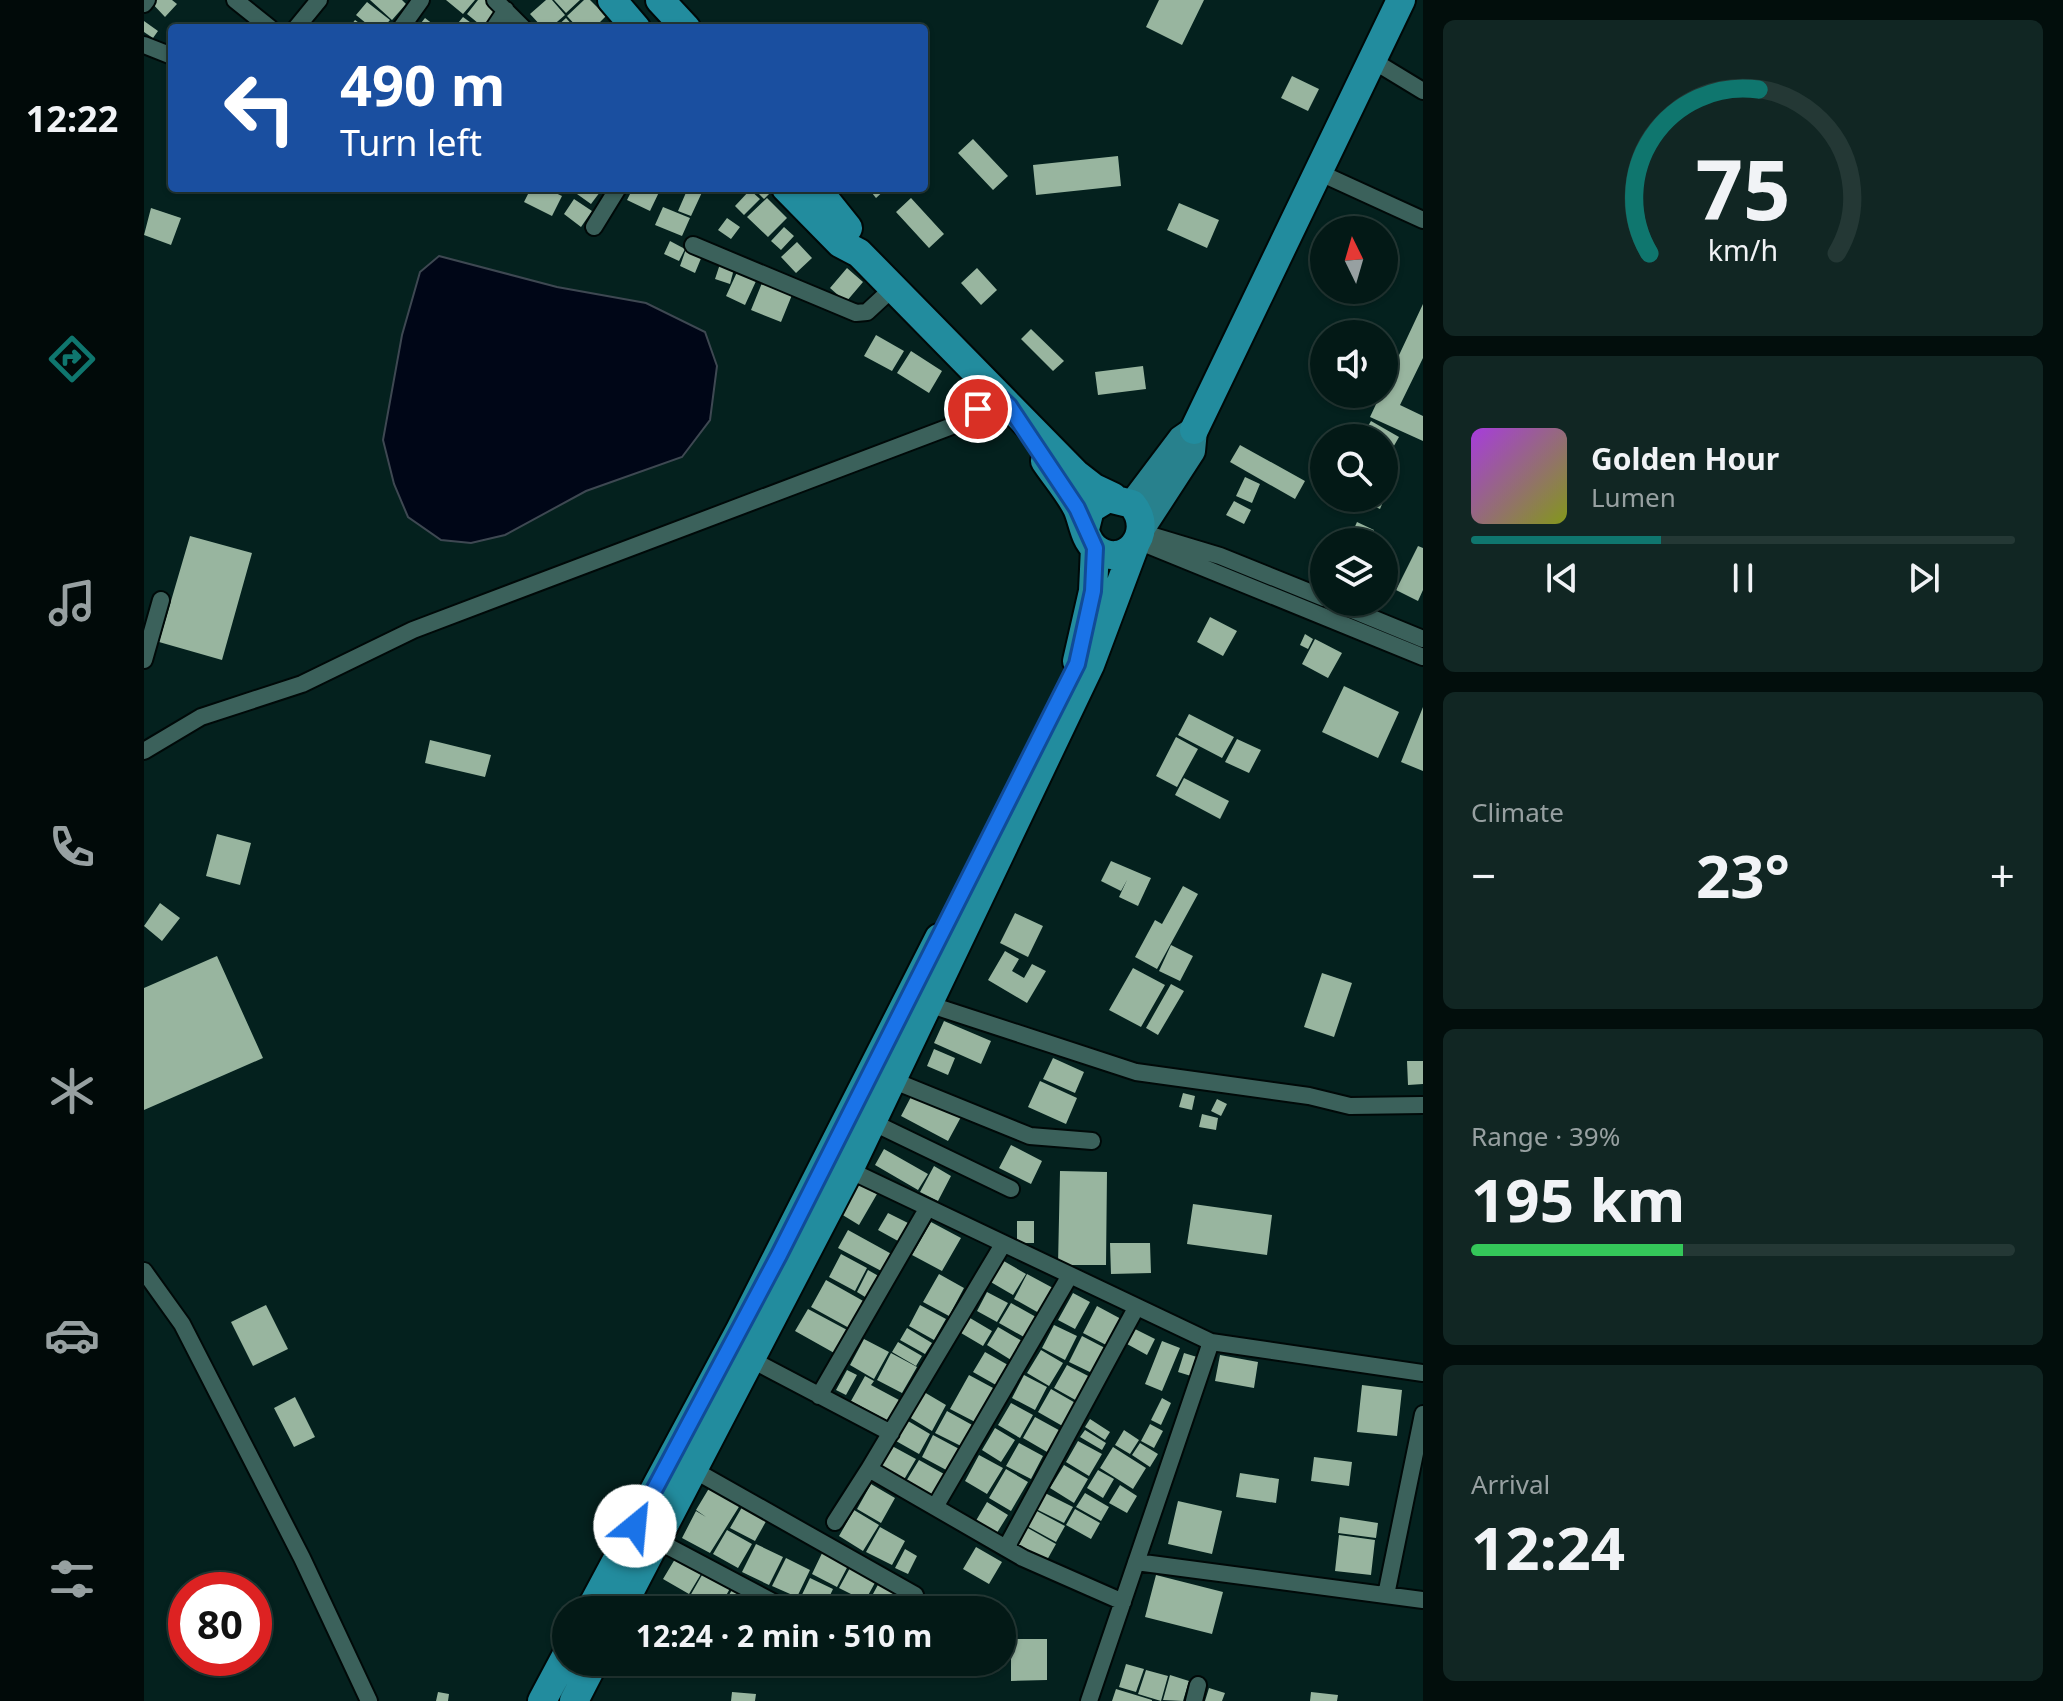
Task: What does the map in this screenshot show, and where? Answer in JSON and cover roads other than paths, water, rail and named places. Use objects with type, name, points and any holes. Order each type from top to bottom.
[{"type":"highway","points":[[612,0],[633,24]]},
{"type":"highway","points":[[660,0],[682,24]]},
{"type":"highway","points":[[1194,430],[1401,0]]},
{"type":"highway","points":[[790,192],[840,243],[859,253],[1076,474],[1134,525]]},
{"type":"highway","points":[[819,192],[846,226],[859,253]]},
{"type":"highway","points":[[1002,400],[1077,508],[1090,538],[1111,554],[1134,525]]},
{"type":"highway","points":[[597,1596],[761,1290],[1077,664],[1093,591],[1086,519],[1094,505],[1134,525]]},
{"type":"highway","points":[[627,1596],[849,1170],[1090,665],[1134,525]]},
{"type":"highway","points":[[542,1701],[555,1676]]},
{"type":"highway","points":[[574,1701],[587,1676]]},
{"type":"main road","points":[[1134,525],[1181,439],[1194,430]]},
{"type":"street","points":[[235,0],[265,24]]},
{"type":"street","points":[[299,24],[319,0]]},
{"type":"street","points":[[403,24],[416,2]]},
{"type":"street","points":[[500,5],[519,24]]},
{"type":"street","points":[[144,45],[168,54]]},
{"type":"street","points":[[1372,60],[1423,91]]},
{"type":"street","points":[[1318,172],[1423,220]]},
{"type":"street","points":[[594,227],[616,192]]},
{"type":"street","points":[[693,245],[856,313],[867,312],[893,288]]},
{"type":"street","points":[[145,750],[201,717],[302,684],[413,630],[960,423],[1002,400]]},
{"type":"street","points":[[1134,525],[1310,592]]},
{"type":"street","points":[[1134,525],[1423,657]]},
{"type":"street","points":[[144,660],[161,600]]},
{"type":"street","points":[[1367,616],[1423,639]]},
{"type":"street","points":[[928,1004],[1136,1072],[1309,1096],[1350,1106],[1423,1105]]},
{"type":"street","points":[[892,1080],[1030,1136],[1092,1141]]},
{"type":"street","points":[[872,1122],[1011,1189]]},
{"type":"street","points":[[849,1170],[1002,1246],[1211,1342],[1423,1373]]},
{"type":"street","points":[[819,1396],[927,1209]]},
{"type":"street","points":[[835,1522],[1002,1246]]},
{"type":"street","points":[[144,1271],[182,1324],[302,1558],[369,1701]]},
{"type":"street","points":[[935,1507],[1069,1277]]},
{"type":"street","points":[[1006,1548],[1136,1308]]},
{"type":"street","points":[[1089,1701],[1211,1342]]},
{"type":"street","points":[[752,1360],[891,1433]]},
{"type":"street","points":[[1386,1595],[1423,1414]]},
{"type":"street","points":[[692,1469],[915,1595]]},
{"type":"street","points":[[869,1469],[1006,1548],[1123,1602]]},
{"type":"street","points":[[656,1540],[762,1596]]},
{"type":"street","points":[[1136,1562],[1423,1600]]},
{"type":"water","points":[[439,256],[557,287],[646,303],[705,332],[717,366],[710,420],[682,457],[586,491],[505,535],[471,543],[441,540],[408,517],[394,484],[383,440],[402,335],[420,272]]}]
